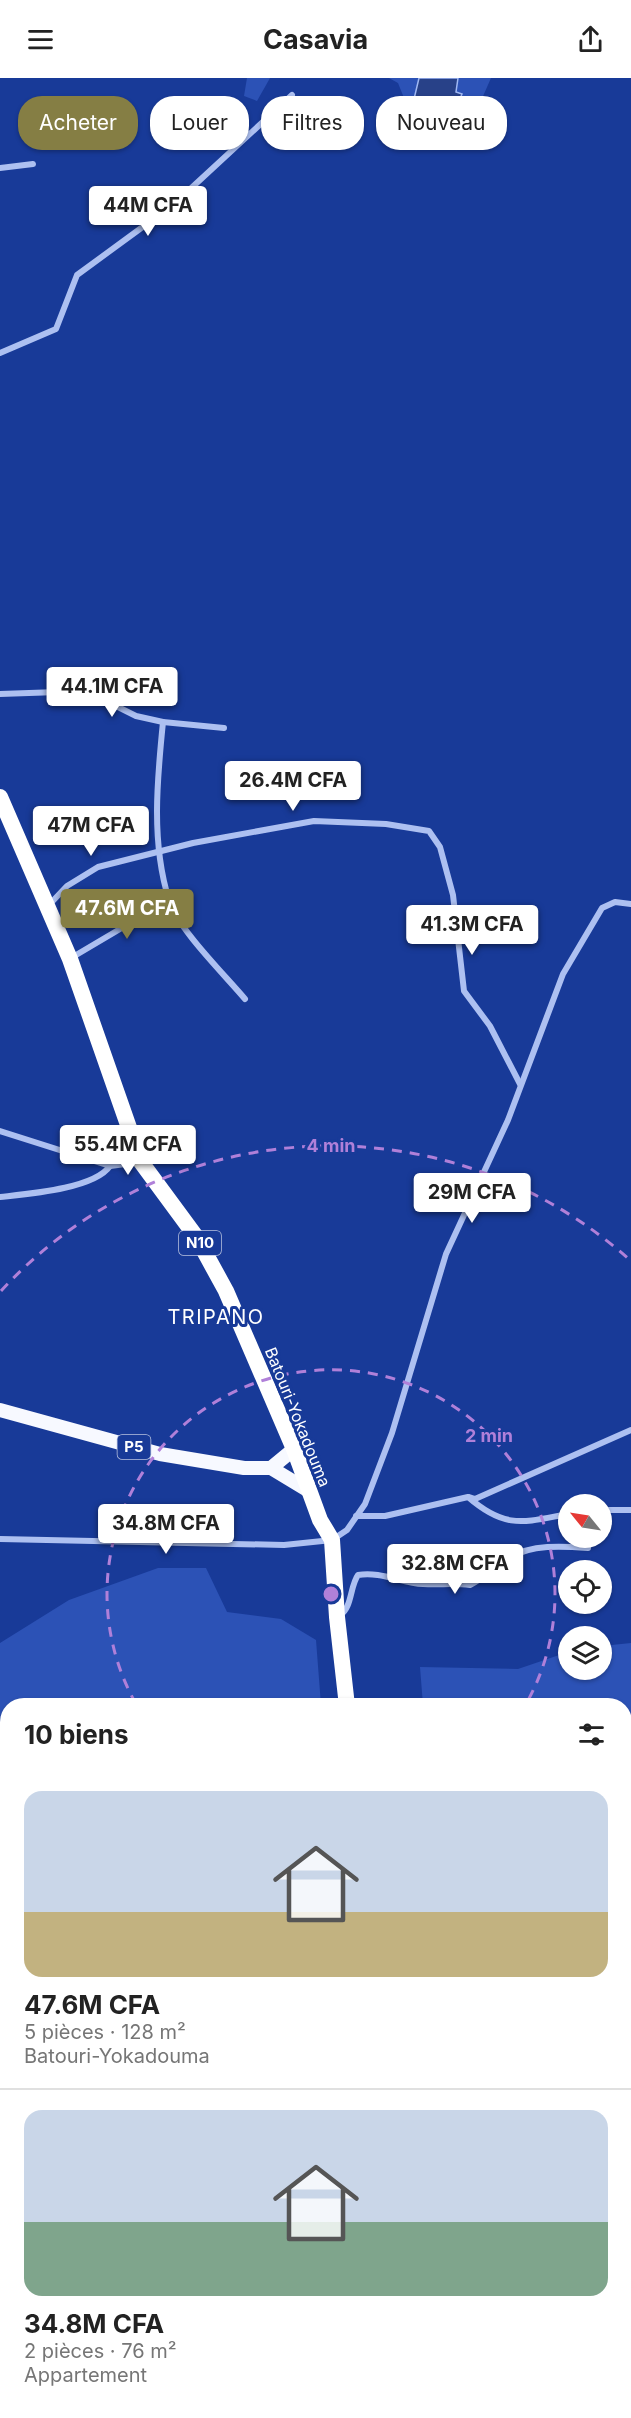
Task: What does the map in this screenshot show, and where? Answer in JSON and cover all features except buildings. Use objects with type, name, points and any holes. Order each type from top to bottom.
[{"type":"highway","name":"Batouri-Yokadouma","points":[[0,797],[70,959],[141,1162],[197,1238],[211,1262],[258,1362],[320,1520],[332,1540],[337,1617],[346,1698]]},
{"type":"main road","name":"P5","points":[[0,1410],[160,1454],[244,1468],[271,1468]]},
{"type":"main road","points":[[294,1449],[271,1468],[309,1491]]},
{"type":"street","points":[[0,353],[56,329],[77,275],[174,204],[292,95]]},
{"type":"street","points":[[0,168],[33,164]]},
{"type":"street","points":[[0,694],[58,692],[108,702],[136,716],[163,722],[224,728]]},
{"type":"street","points":[[163,722],[156,807],[159,851],[169,900],[187,928],[245,999]]},
{"type":"street","points":[[48,907],[82,875],[98,867],[159,851],[314,821],[386,824],[429,831],[440,847],[453,895],[464,992],[490,1026],[520,1084]]},
{"type":"street","points":[[70,959],[169,900]]},
{"type":"street","points":[[0,1539],[267,1545],[332,1540],[347,1530],[365,1504],[392,1433],[446,1254],[486,1172],[508,1120],[563,974],[595,917],[608,904],[631,904]]},
{"type":"street","points":[[0,1131],[111,1166],[141,1162]]},
{"type":"street","points":[[0,1197],[67,1187],[100,1176],[111,1166]]},
{"type":"street","points":[[356,1516],[386,1516],[468,1497],[475,1499],[631,1430]]},
{"type":"street","points":[[468,1497],[497,1517],[518,1523],[558,1516]]},
{"type":"street","points":[[612,1510],[631,1510]]},
{"type":"street","points":[[337,1617],[345,1611],[353,1582],[358,1575],[375,1575],[424,1584],[450,1582],[470,1585],[512,1556],[522,1552],[558,1547]]},
{"type":"shaded area","points":[[247,78],[270,78],[257,101],[244,96]]},
{"type":"shaded area","points":[[389,78],[419,78],[415,96],[403,96],[398,83]]},
{"type":"shaded area","points":[[419,78],[458,78],[456,92],[462,94],[461,96],[415,96]]},
{"type":"shaded area","points":[[458,78],[491,78],[483,96],[461,96],[462,94],[455,93]]},
{"type":"shaded area","points":[[158,1568],[206,1568],[227,1612],[281,1619],[316,1640],[320,1698],[0,1698],[0,1643],[69,1600]]},
{"type":"shaded area","points":[[631,1643],[631,1698],[422,1698],[420,1667],[518,1669],[558,1655],[558,1680],[612,1680],[612,1645]]},
{"type":"district","name":"TRIPANO","points":[[216,1317]]}]
